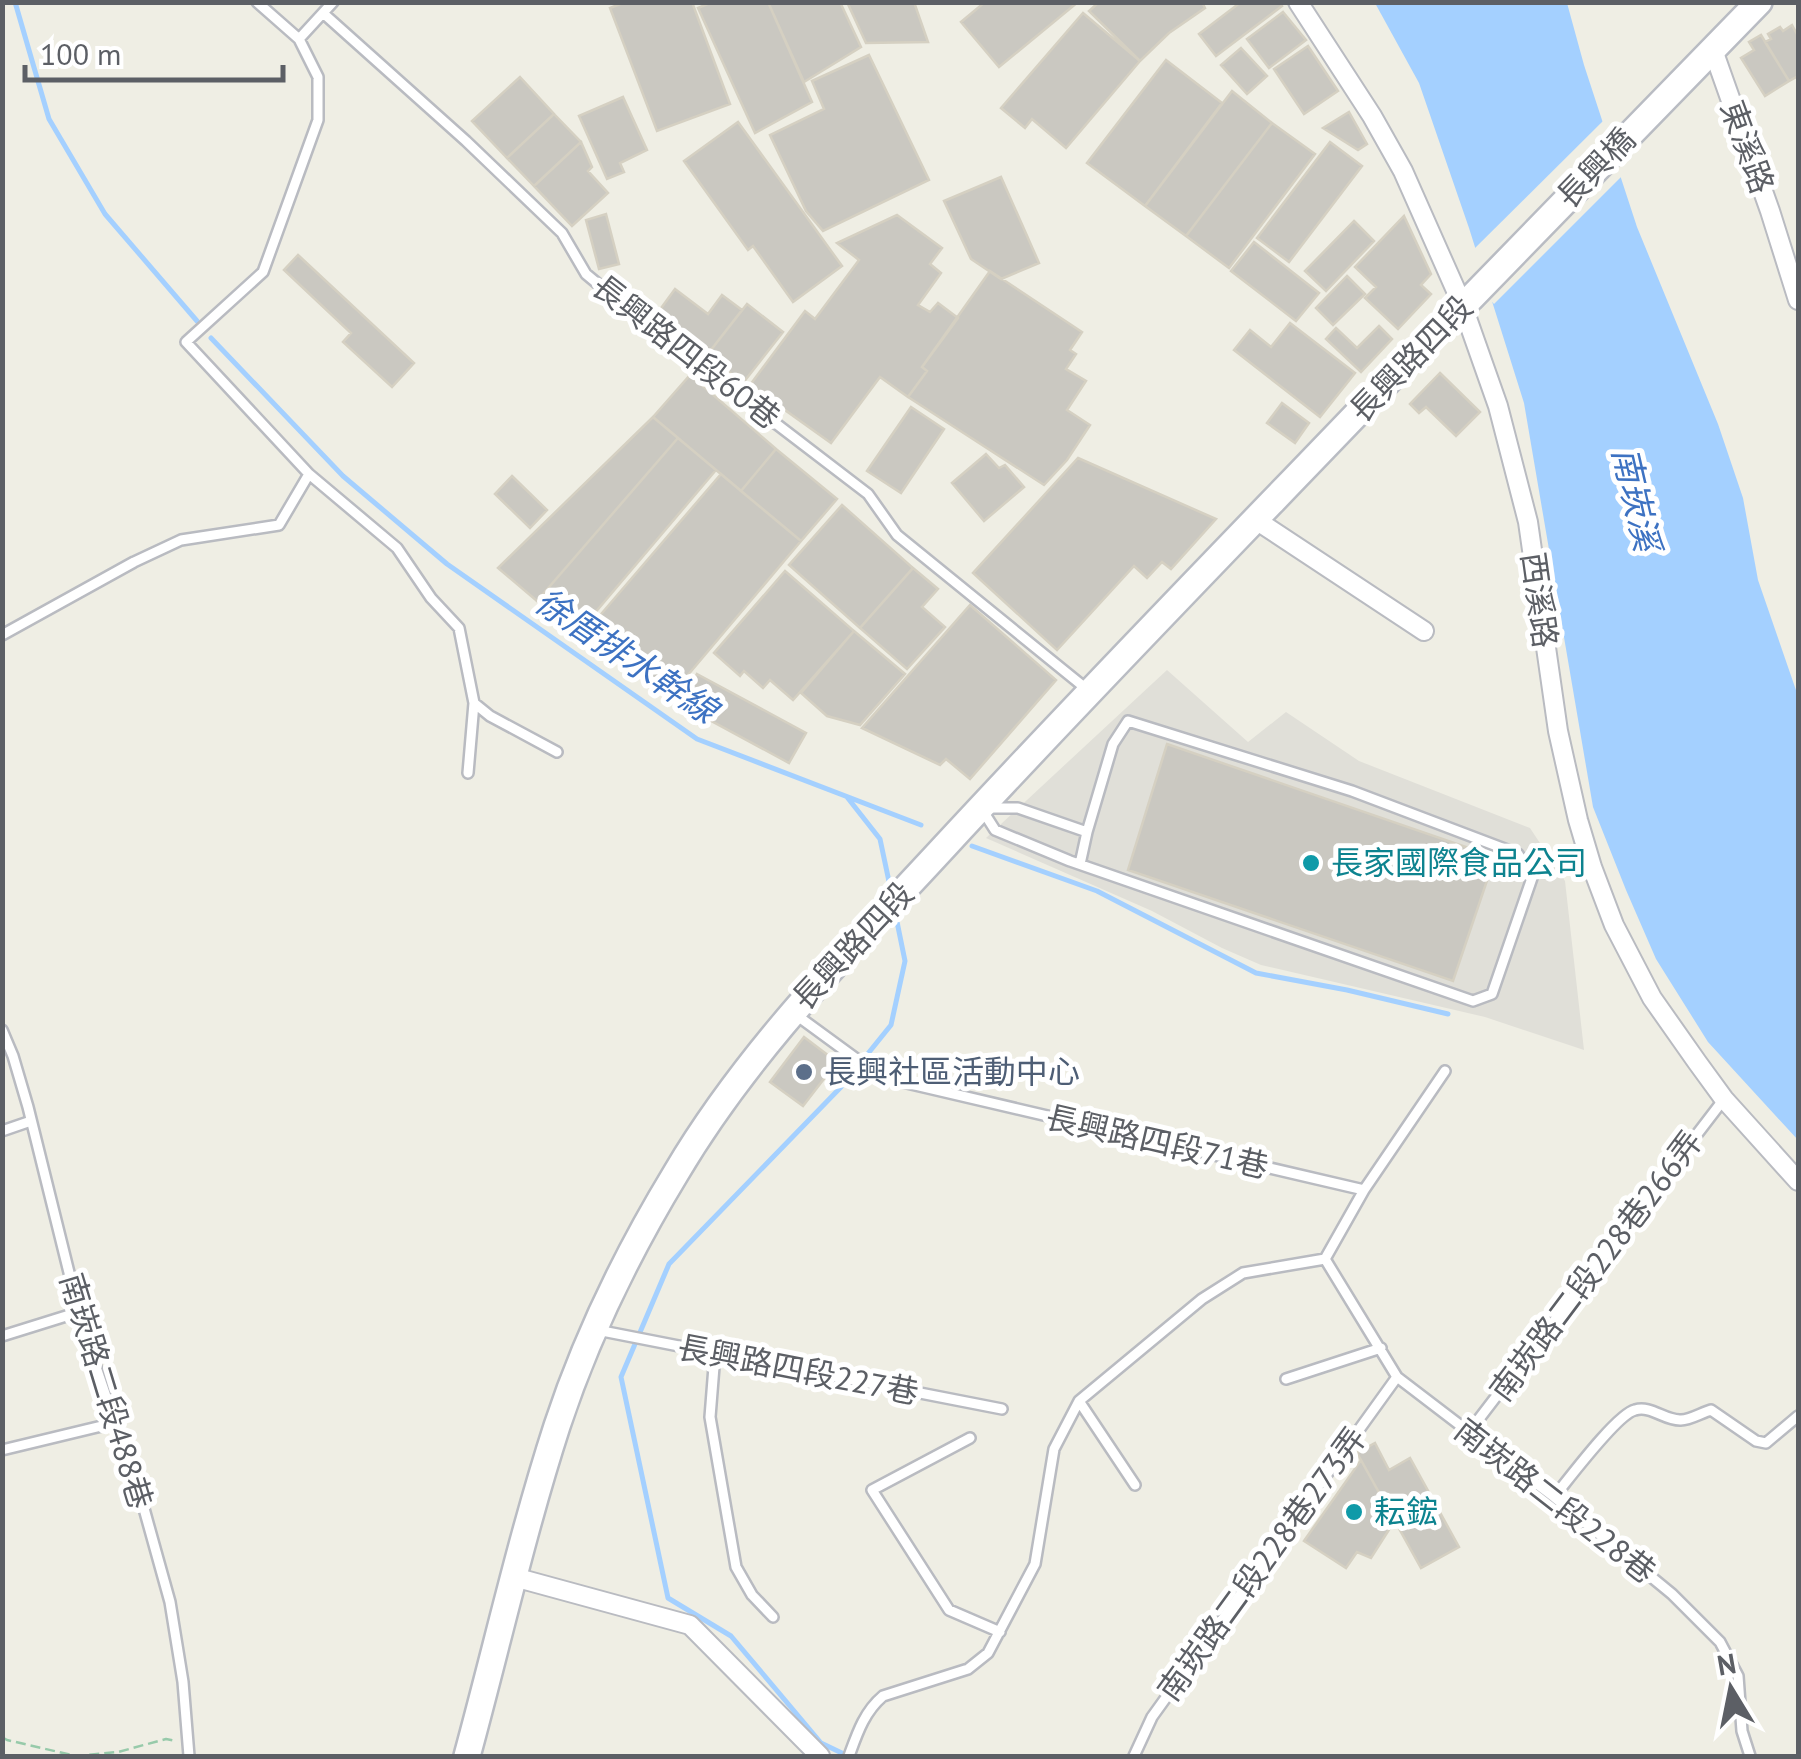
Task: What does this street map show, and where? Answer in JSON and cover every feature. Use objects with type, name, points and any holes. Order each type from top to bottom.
[{"type":"street","name":"西溪路","points":[[1298,2],[1385,137],[1462,304],[1498,406],[1528,522],[1558,731],[1578,820],[1614,925],[1652,998],[1724,1099],[1798,1181]]},
{"type":"street","name":"長興橋","points":[[1480,286],[1759,2]]},
{"type":"street","name":"東溪路","points":[[1713,50],[1798,300]]},
{"type":"street","name":"長興路四段","points":[[467,1756],[558,1424],[594,1330],[676,1171],[746,1069],[792,1012],[981,808],[1480,286]]},
{"type":"street","points":[[1256,520],[1424,631]]},
{"type":"street","points":[[514,1577],[690,1625],[820,1756]]},
{"type":"lane","points":[[258,2],[300,39],[318,77],[318,120],[263,272],[186,342],[309,474],[397,548],[459,628],[474,703],[468,773]]},
{"type":"lane","points":[[300,39],[333,2]]},
{"type":"lane","name":"長興路四段60巷","points":[[323,13],[562,233],[586,274],[868,494],[897,535],[1090,692]]},
{"type":"lane","points":[[2,634],[181,540],[279,525],[309,474]]},
{"type":"lane","points":[[474,703],[490,716],[557,752]]},
{"type":"lane","points":[[981,808],[995,830],[1080,864],[1473,1002],[1492,994],[1532,878],[1518,854],[1352,791],[1128,721],[1113,744],[1080,864]]},
{"type":"lane","points":[[981,808],[1018,808],[1087,832]]},
{"type":"lane","name":"長興路四段71巷","points":[[792,1012],[881,1077],[1364,1190]]},
{"type":"lane","name":"南崁路二段488巷","points":[[2,1030],[14,1056],[32,1121],[78,1312],[143,1505],[170,1602],[183,1682],[189,1756]]},
{"type":"lane","points":[[849,1756],[860,1725],[883,1696],[968,1669],[988,1653],[1035,1564],[1054,1449],[1080,1402],[1202,1299],[1243,1274],[1326,1259],[1364,1190],[1444,1070]]},
{"type":"lane","name":"南崁路二段228巷266弄","points":[[1469,1432],[1724,1099]]},
{"type":"lane","points":[[2,1131],[32,1121]]},
{"type":"lane","name":"南崁路二段228巷","points":[[1326,1259],[1397,1376],[1672,1594],[1720,1642],[1738,1676],[1742,1731],[1750,1756]]},
{"type":"lane","points":[[2,1336],[78,1312]]},
{"type":"lane","name":"長興路四段227巷","points":[[594,1330],[1002,1409]]},
{"type":"lane","points":[[1286,1379],[1381,1348]]},
{"type":"lane","points":[[715,1354],[710,1417],[736,1568],[752,1596],[773,1617]]},
{"type":"lane","name":"南崁路二段228巷273弄","points":[[1134,1756],[1152,1717],[1397,1376]]},
{"type":"lane","points":[[1080,1402],[1135,1485]]},
{"type":"lane","points":[[1554,1498],[1618,1422],[1633,1410],[1648,1410],[1684,1421],[1710,1410],[1756,1442],[1766,1443],[1798,1416]]},
{"type":"lane","points":[[2,1450],[114,1423]]},
{"type":"lane","points":[[970,1438],[872,1490],[949,1610],[1000,1632]]},
{"type":"path","points":[[2,1737],[76,1756],[118,1752],[166,1739],[188,1742]]},
{"type":"shaded area","name":"長家國際食品公司","points":[[1167,670],[1248,742],[1286,712],[1359,761],[1530,828],[1565,881],[1584,1050],[1485,1017],[1261,965],[1152,911],[986,838]]},
{"type":"water","name":"南崁溪","points":[[1375,3],[1567,3],[1637,227],[1718,424],[1743,498],[1758,580],[1798,696],[1798,1140],[1708,1042],[1656,959],[1593,807],[1524,403],[1419,83]]},
{"type":"pier","points":[[1606,118],[1624,174],[1494,304],[1485,294],[1471,252]]},
{"type":"building","points":[[625,2],[692,2],[730,104],[657,131],[610,8]]},
{"type":"building","points":[[712,2],[768,2],[812,102],[755,133],[698,8]]},
{"type":"building","points":[[768,2],[840,2],[861,47],[804,82]]},
{"type":"building","points":[[847,2],[914,2],[928,42],[866,43]]},
{"type":"building","points":[[985,2],[1078,2],[999,67],[961,22]]},
{"type":"building","points":[[1099,2],[1202,2],[1205,8],[1169,33],[1140,61],[1089,11]]},
{"type":"building","points":[[1241,2],[1279,2],[1282,6],[1216,56],[1199,34]]},
{"type":"building","points":[[1283,12],[1306,40],[1269,68],[1247,39]]},
{"type":"building","points":[[1083,13],[1140,61],[1066,148],[1032,119],[1025,128],[1001,108]]},
{"type":"building","points":[[1792,25],[1798,36],[1798,76],[1789,81],[1765,42],[1771,39],[1768,34]]},
{"type":"building","points":[[1761,35],[1789,81],[1765,96],[1741,58],[1754,50],[1749,42]]},
{"type":"building","points":[[1308,46],[1338,91],[1304,114],[1274,69]]},
{"type":"building","points":[[1241,48],[1267,76],[1247,94],[1221,65]]},
{"type":"building","points":[[869,55],[929,180],[823,231],[806,211],[770,135],[824,109],[812,81]]},
{"type":"building","points":[[1166,60],[1222,103],[1145,206],[1087,163]]},
{"type":"building","points":[[520,77],[554,114],[507,158],[472,121]]},
{"type":"building","points":[[1232,91],[1272,123],[1186,236],[1145,206]]},
{"type":"building","points":[[623,97],[647,150],[620,163],[624,172],[607,179],[579,116]]},
{"type":"building","points":[[1349,112],[1367,144],[1358,150],[1323,128]]},
{"type":"building","points":[[554,114],[581,142],[534,186],[507,158]]},
{"type":"building","points":[[738,122],[842,266],[793,302],[753,246],[748,250],[684,161]]},
{"type":"building","points":[[1272,123],[1315,154],[1229,268],[1186,236]]},
{"type":"building","points":[[581,142],[592,167],[588,171],[608,193],[572,226],[534,186]]},
{"type":"building","points":[[1330,142],[1362,166],[1289,262],[1257,238]]},
{"type":"building","points":[[1001,177],[1039,263],[1001,279],[971,259],[944,201]]},
{"type":"building","points":[[606,214],[619,264],[599,269],[586,220]]},
{"type":"building","points":[[897,215],[942,248],[930,264],[941,273],[918,305],[930,312],[938,303],[958,318],[922,367],[927,371],[908,397],[880,377],[831,443],[750,385],[805,311],[815,319],[859,260],[837,243]]},
{"type":"building","points":[[1404,216],[1431,274],[1421,285],[1431,294],[1398,329],[1365,298],[1376,287],[1355,267]]},
{"type":"building","points":[[1354,221],[1374,241],[1326,291],[1305,271]]},
{"type":"building","points":[[1254,242],[1319,293],[1296,321],[1231,271]]},
{"type":"building","points":[[298,255],[414,363],[392,387],[343,342],[351,333],[284,270]]},
{"type":"building","points":[[990,271],[1082,332],[1070,350],[1076,354],[1066,369],[1086,381],[1067,410],[1090,425],[1067,460],[1044,485],[908,397],[927,371],[922,367]]},
{"type":"building","points":[[1347,276],[1365,294],[1333,325],[1316,308]]},
{"type":"building","points":[[675,289],[708,314],[722,295],[742,310],[707,355],[656,315]]},
{"type":"building","points":[[747,304],[783,332],[743,383],[707,355]]},
{"type":"building","points":[[1290,323],[1355,373],[1320,417],[1234,350],[1250,330],[1271,347]]},
{"type":"building","points":[[1379,326],[1392,339],[1361,372],[1326,339],[1336,328],[1357,348]]},
{"type":"building","points":[[1440,373],[1480,412],[1456,436],[1426,407],[1419,413],[1410,404]]},
{"type":"building","points":[[690,375],[776,449],[741,491],[653,417]]},
{"type":"building","points":[[1282,403],[1309,423],[1295,443],[1267,423]]},
{"type":"building","points":[[911,407],[944,429],[901,493],[867,471]]},
{"type":"building","points":[[653,417],[678,438],[537,601],[498,568]]},
{"type":"building","points":[[678,438],[716,470],[577,634],[537,601]]},
{"type":"building","points":[[776,449],[837,499],[801,541],[741,491]]},
{"type":"building","points":[[986,454],[999,468],[1005,465],[1024,487],[984,521],[952,483]]},
{"type":"building","points":[[1078,458],[1216,519],[1171,569],[1162,562],[1147,578],[1134,566],[1057,650],[973,573]]},
{"type":"building","points":[[721,474],[801,541],[671,695],[590,627]]},
{"type":"building","points":[[512,476],[547,510],[530,528],[495,494]]},
{"type":"building","points":[[842,505],[913,568],[860,628],[789,565]]},
{"type":"building","points":[[913,568],[938,589],[922,607],[945,627],[907,669],[860,628]]},
{"type":"building","points":[[785,571],[854,631],[793,700],[770,680],[763,688],[744,671],[740,676],[714,653]]},
{"type":"building","points":[[970,605],[1056,680],[970,779],[946,759],[940,765],[862,728]]},
{"type":"building","points":[[854,631],[905,674],[860,725],[827,716],[801,693]]},
{"type":"building","points":[[697,674],[806,733],[789,763],[680,704]]},
{"type":"building","name":"長家國際食品公司","points":[[1167,744],[1495,857],[1453,981],[1128,870]]},
{"type":"building","name":"長興社區活動中心","points":[[804,1037],[837,1062],[803,1106],[770,1082]]},
{"type":"building","points":[[1375,1443],[1389,1470],[1410,1458],[1459,1547],[1421,1568],[1357,1453]]},
{"type":"building","name":"耘鋐","points":[[1361,1460],[1387,1507],[1381,1517],[1392,1525],[1371,1558],[1357,1552],[1346,1568],[1304,1541]]},
{"type":"waterway","name":"徐厝排水幹線","points":[[15,2],[49,119],[105,214],[197,321]]},
{"type":"waterway","name":"徐厝排水幹線","points":[[211,338],[343,476],[447,564],[697,739],[921,825]]},
{"type":"waterway","name":"徐厝排水幹線","points":[[847,797],[880,839],[891,891]]},
{"type":"waterway","points":[[972,846],[1097,891],[1256,973],[1448,1014]]},
{"type":"waterway","name":"徐厝排水幹線","points":[[848,1756],[821,1743],[731,1636],[668,1598],[621,1377],[669,1264],[841,1087],[891,1025],[905,961],[895,912]]},
{"type":"place","name":"長家國際食品公司","points":[[1311,863]]},
{"type":"place","name":"長興社區活動中心","points":[[804,1072]]},
{"type":"place","name":"耘鋐","points":[[1354,1512]]}]
